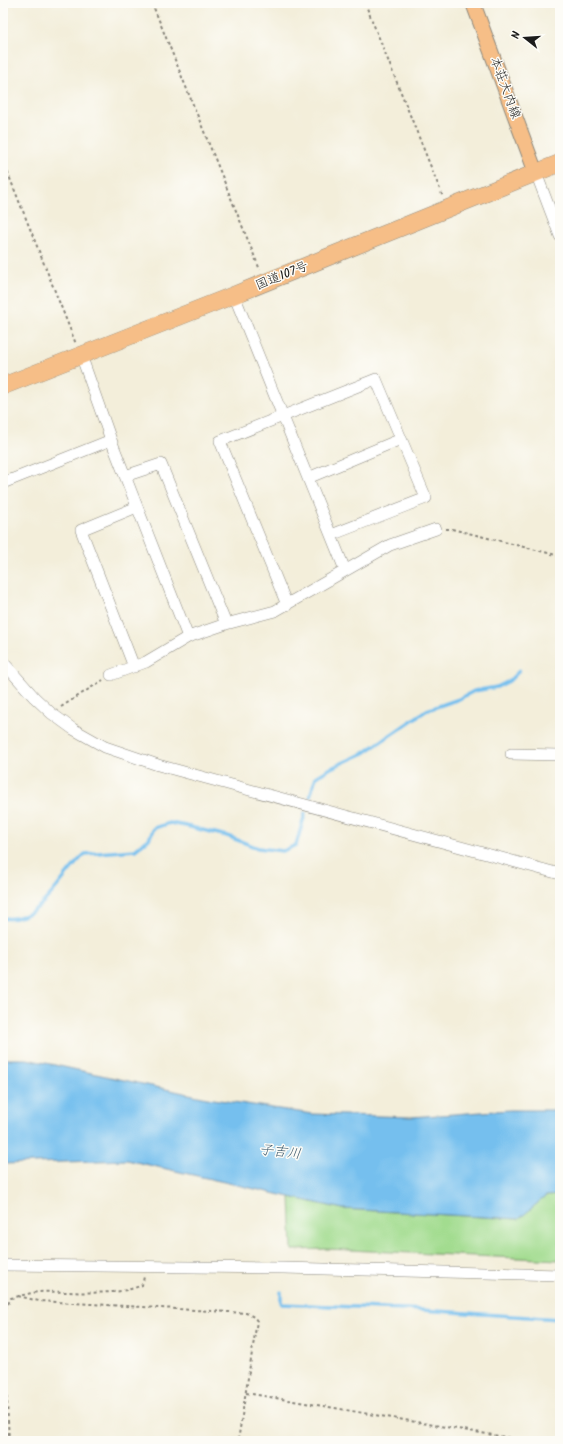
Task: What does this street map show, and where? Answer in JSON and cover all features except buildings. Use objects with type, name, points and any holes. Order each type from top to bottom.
[{"type":"highway","name":"国道107号","points":[[3,386],[234,295],[560,163]]},
{"type":"main road","name":"本荘大内線","points":[[473,3],[536,173]]},
{"type":"street","points":[[536,173],[560,236]]},
{"type":"street","points":[[234,295],[345,570]]},
{"type":"street","points":[[81,355],[111,440],[188,637]]},
{"type":"street","points":[[287,605],[220,441],[376,379],[426,498],[331,535]]},
{"type":"street","points":[[308,478],[402,439]]},
{"type":"street","points":[[3,482],[111,440]]},
{"type":"street","points":[[125,476],[161,464],[226,624]]},
{"type":"street","points":[[134,667],[81,530],[137,507]]},
{"type":"street","points":[[111,675],[146,662],[188,637],[226,624],[275,611],[390,545],[436,529]]},
{"type":"street","points":[[3,662],[34,697],[51,713],[73,729],[105,747],[158,765],[560,874]]},
{"type":"street","points":[[512,754],[560,755]]},
{"type":"street","points":[[3,1265],[147,1266],[560,1275]]},
{"type":"path","points":[[152,3],[265,282]]},
{"type":"path","points":[[365,3],[448,209]]},
{"type":"path","points":[[3,161],[81,355]]},
{"type":"path","points":[[436,529],[452,529],[560,556]]},
{"type":"path","points":[[51,713],[111,675]]},
{"type":"path","points":[[9,1441],[4,1320],[6,1308],[11,1298],[26,1293],[39,1292],[112,1292],[134,1289],[142,1285],[147,1266]]},
{"type":"path","points":[[18,1296],[39,1301],[246,1313],[254,1317],[257,1321],[238,1441]]},
{"type":"path","points":[[246,1393],[528,1441]]},
{"type":"green space","points":[[560,1195],[560,1260],[327,1249],[292,1250],[290,1197],[343,1209],[518,1219],[546,1196]]},
{"type":"water","name":"子吉川","points":[[3,1059],[27,1059],[207,1098],[312,1114],[411,1117],[510,1110],[560,1110],[560,1195],[546,1196],[519,1219],[343,1209],[127,1160],[3,1164]]},
{"type":"waterway","points":[[310,796],[316,777],[331,768],[364,753],[427,710],[459,699],[474,691],[497,687],[509,681],[519,671]]},
{"type":"waterway","points":[[3,918],[16,918],[39,906],[85,854],[135,850],[149,839],[154,828],[170,823],[227,836],[258,848],[283,851],[296,845],[305,814]]},
{"type":"waterway","points":[[281,1292],[282,1304],[406,1309],[560,1319]]}]
